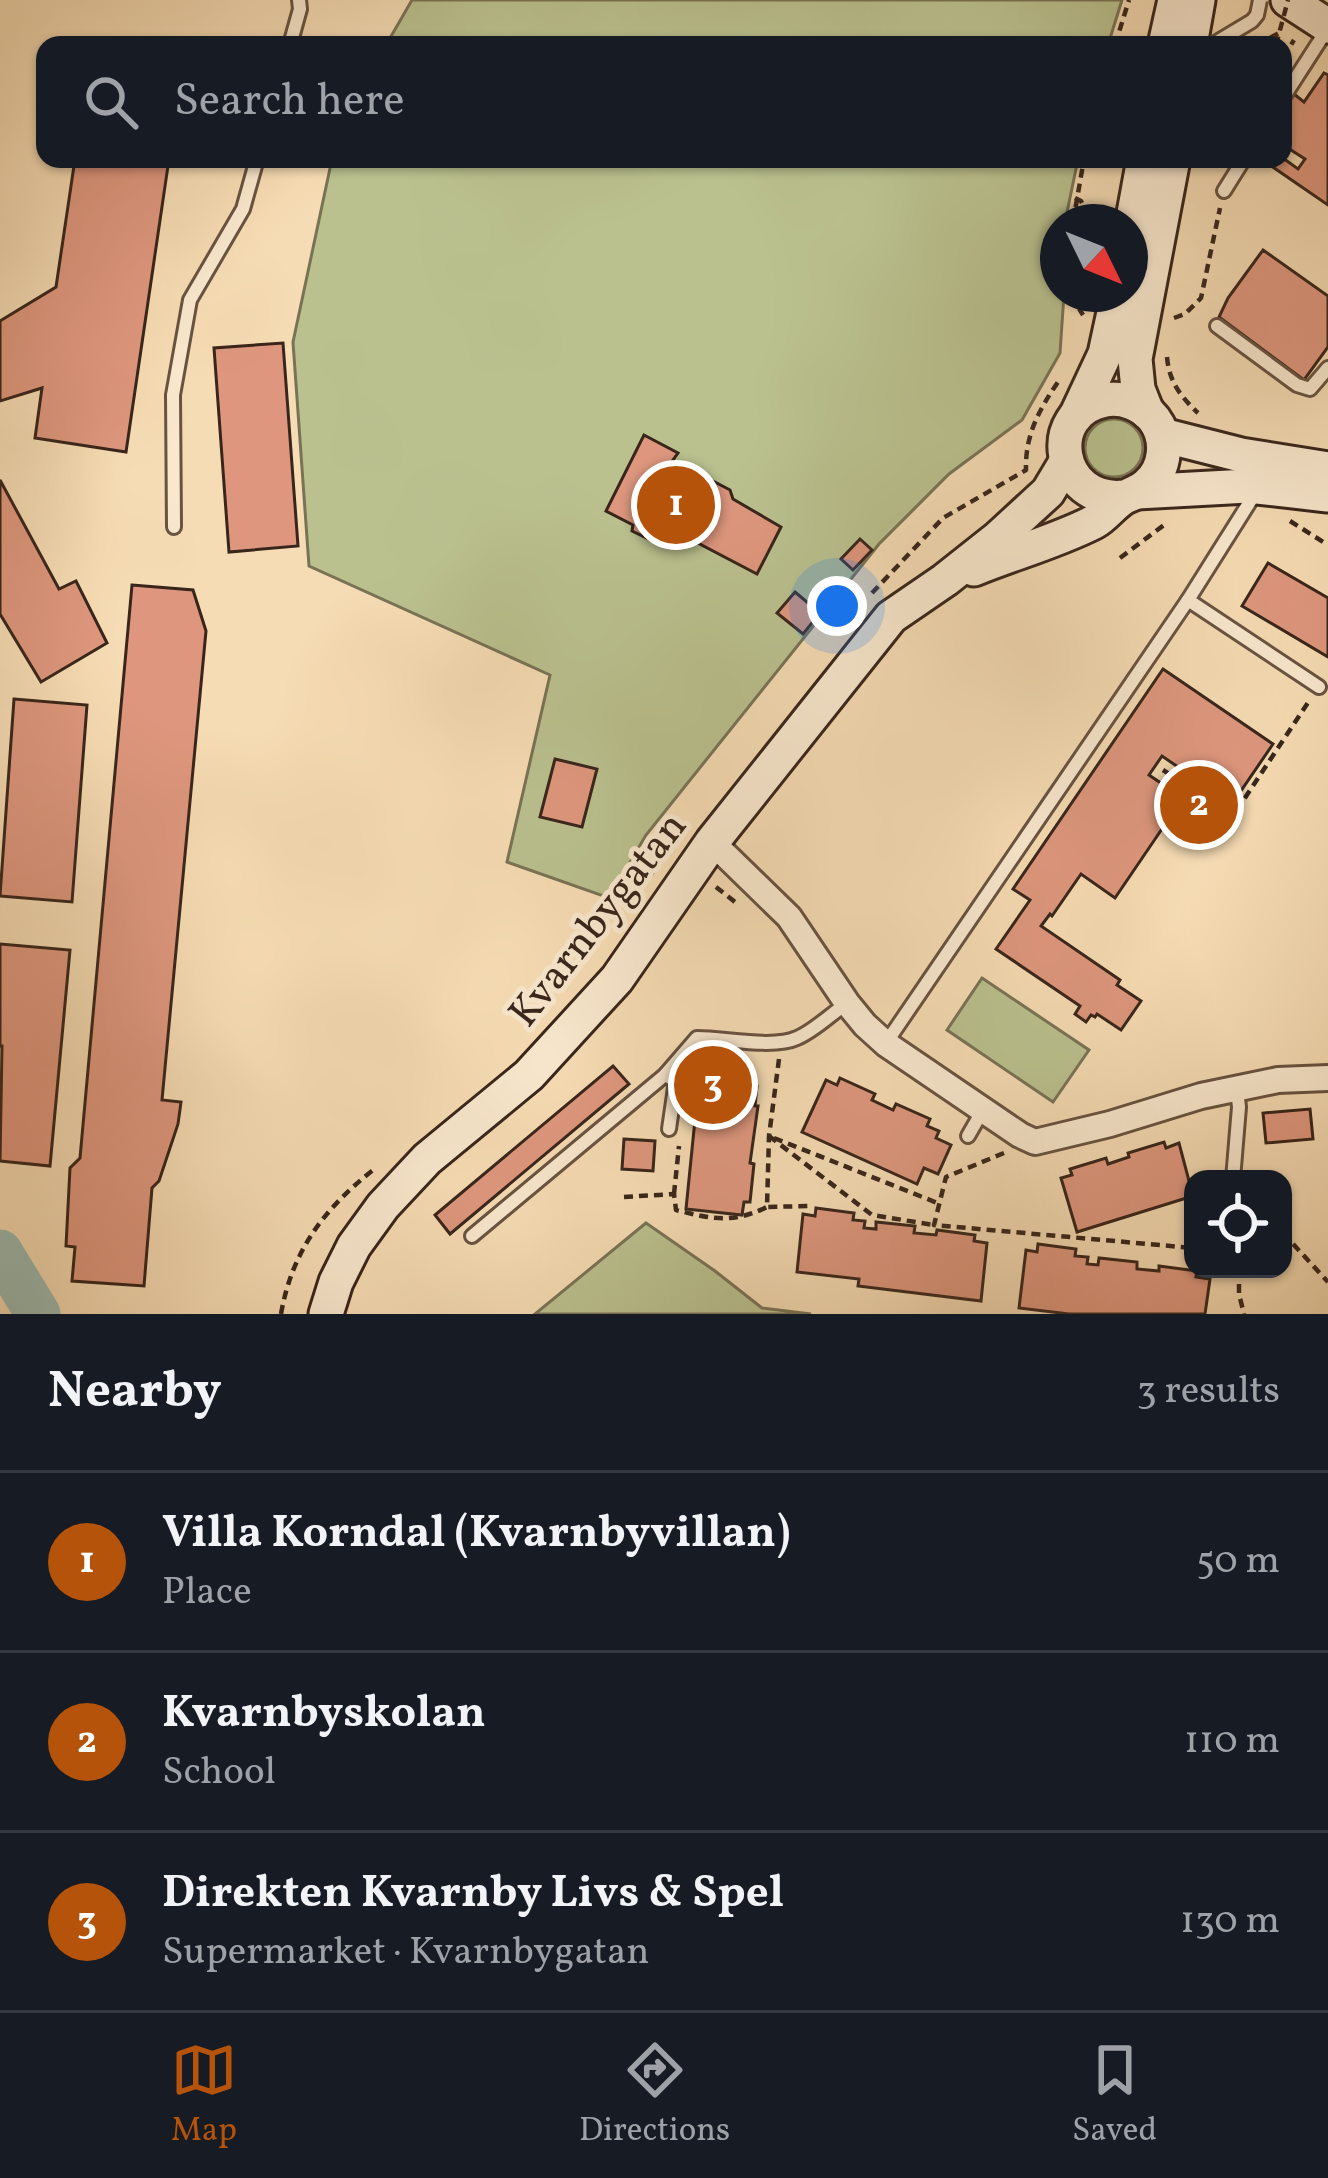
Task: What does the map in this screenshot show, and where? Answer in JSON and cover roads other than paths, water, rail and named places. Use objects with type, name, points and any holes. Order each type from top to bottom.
[{"type":"street","points":[[1167,36],[1175,0]]},
{"type":"street","points":[[1192,36],[1198,0]]},
{"type":"street","points":[[1288,0],[1318,29]]},
{"type":"street","points":[[1136,204],[1142,168]]},
{"type":"street","points":[[1148,241],[1170,168]]},
{"type":"street","points":[[1124,312],[1067,433],[1066,462],[1077,482],[1110,498],[1268,501],[1328,495]]},
{"type":"street","points":[[1131,495],[1150,482],[1160,468],[1163,452],[1134,370],[1132,312]]},
{"type":"street","points":[[1076,418],[1091,405],[1110,399],[1130,402],[1155,423],[1214,449],[1328,469]]},
{"type":"street","name":"Kvarnbygatan","points":[[326,1314],[354,1246],[382,1206],[427,1159],[529,1075],[616,979],[712,842],[891,617],[998,538],[1048,492],[1066,462]]},
{"type":"street","name":"Kvarnbygatan","points":[[945,580],[1098,520],[1131,495]]},
{"type":"street","points":[[712,842],[789,917],[847,1003],[886,1044],[1035,1142],[1237,1088],[1328,1078]]},
{"type":"lane","points":[[292,36],[299,5],[314,0]]},
{"type":"lane","points":[[1227,36],[1252,21],[1260,0]]},
{"type":"lane","points":[[1292,80],[1318,29]]},
{"type":"lane","points":[[174,527],[173,395],[190,300],[243,209],[254,168]]},
{"type":"lane","points":[[1223,191],[1238,168]]},
{"type":"lane","points":[[1217,326],[1297,385],[1310,389],[1328,368]]},
{"type":"lane","points":[[886,1044],[1188,600],[1268,501]]},
{"type":"lane","points":[[1188,600],[1319,687]]},
{"type":"lane","points":[[472,1236],[665,1075],[698,1038],[765,1043],[797,1038],[847,1003]]},
{"type":"lane","points":[[665,1075],[676,1081],[675,1131]]},
{"type":"lane","points":[[1234,1170],[1237,1088]]},
{"type":"lane","points":[[968,1136],[982,1110]]},
{"type":"waterway","points":[[0,1252],[38,1314]]},
{"type":"place","name":"Villa Korndal (Kvarnbyvillan)","points":[[676,505]]},
{"type":"place","name":"Kvarnbyskolan","points":[[1199,805]]},
{"type":"place","name":"Direkten Kvarnby Livs & Spel","points":[[713,1085]]}]
